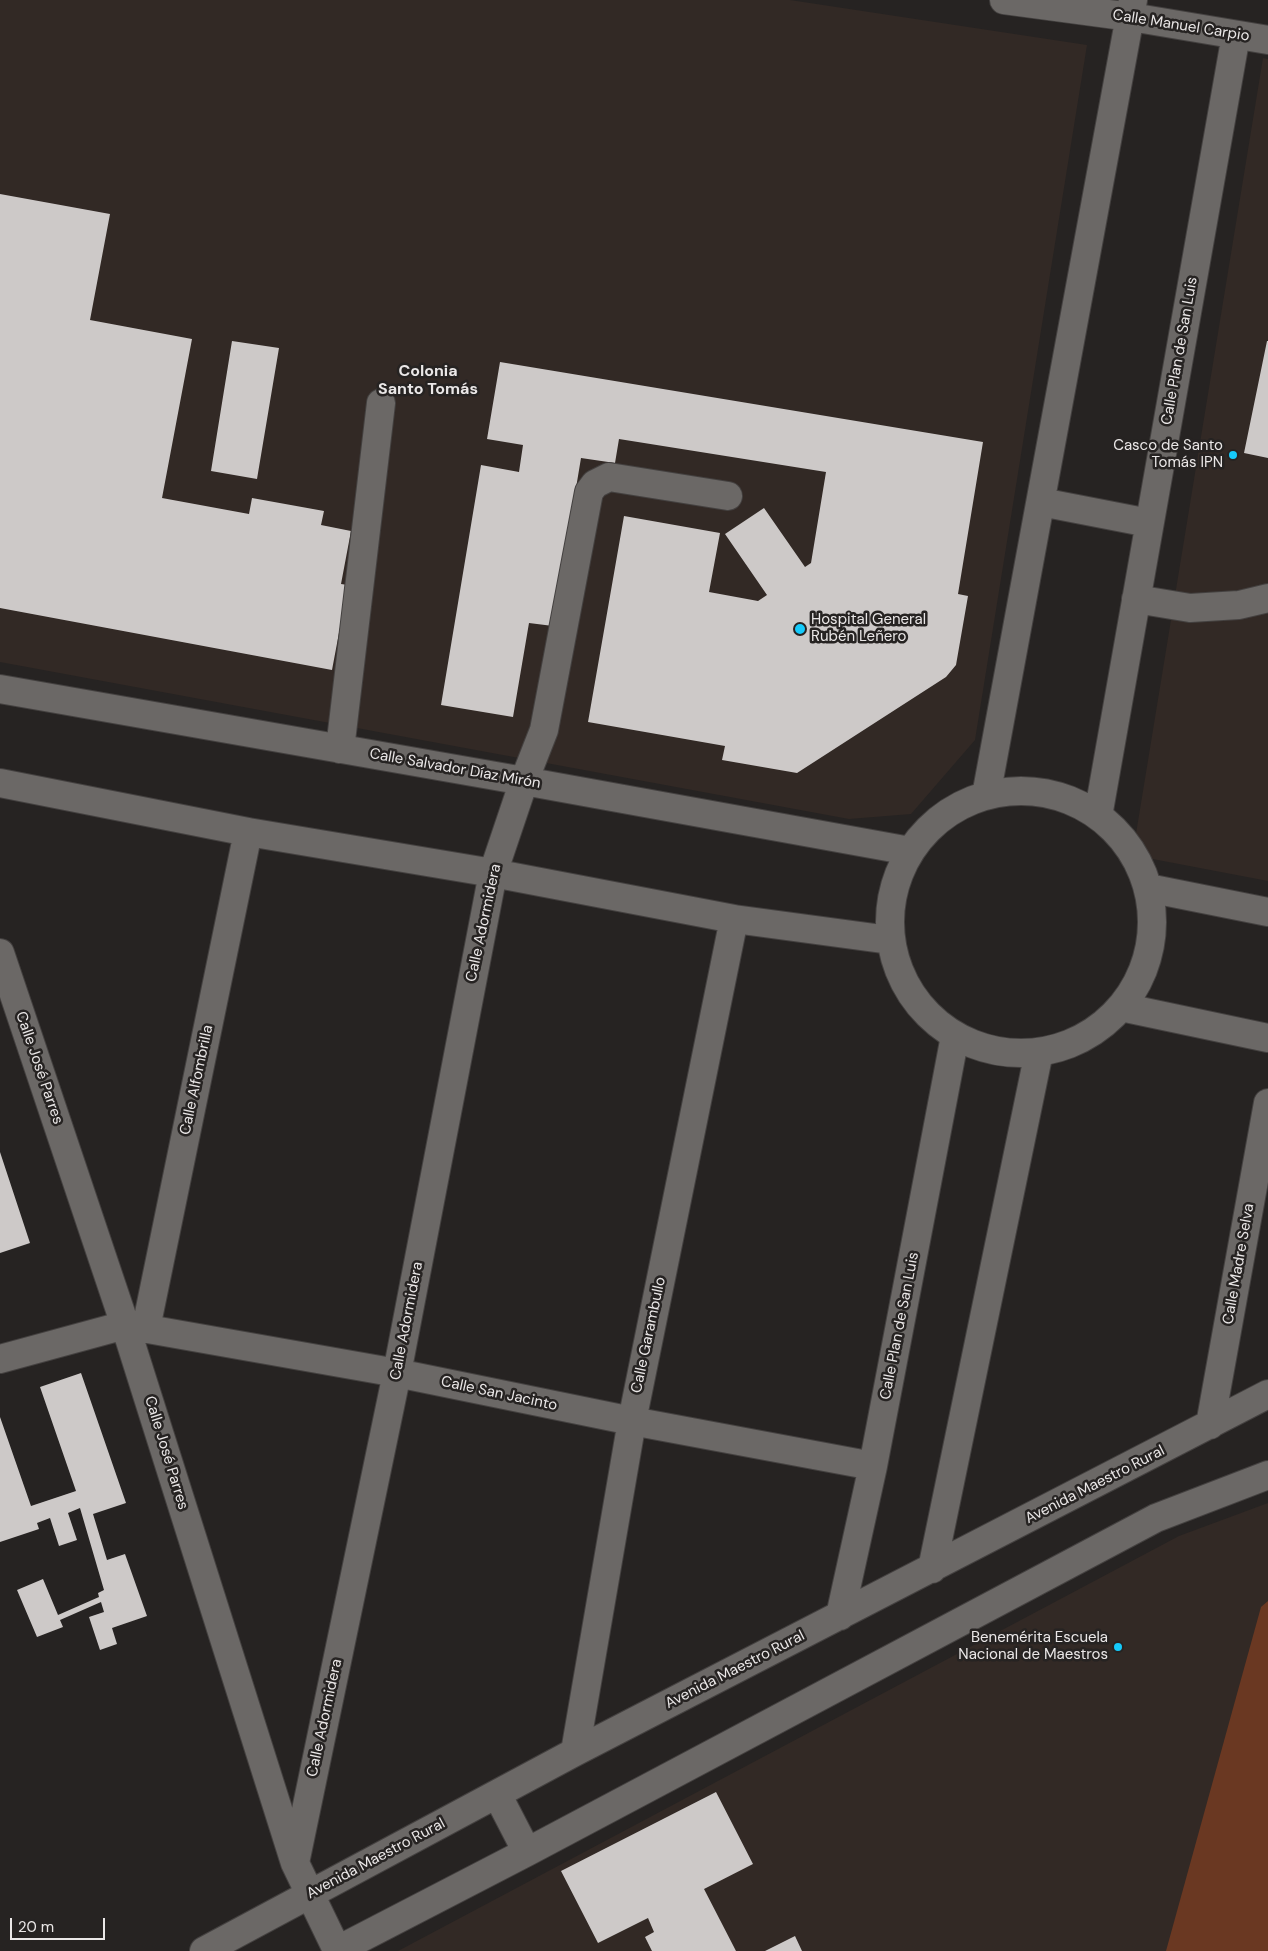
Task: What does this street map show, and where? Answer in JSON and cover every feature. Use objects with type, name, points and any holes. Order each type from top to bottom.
[{"type":"street","name":"Calle Manuel Carpio","points":[[1004,0],[1132,8],[1236,35],[1268,40]]},
{"type":"street","points":[[986,796],[1132,8]]},
{"type":"street","name":"Calle Plan de San Luis","points":[[1098,816],[1236,35]]},
{"type":"street","points":[[340,749],[381,403]]},
{"type":"street","name":"Calle Adormidera","points":[[295,1863],[397,1373],[493,873],[524,781],[544,730],[589,492],[595,484],[609,477],[728,496]]},
{"type":"street","points":[[1041,502],[1149,523]]},
{"type":"street","points":[[1136,600],[1190,608],[1239,605],[1268,598]]},
{"type":"street","name":"Calle Salvador Díaz Mirón","points":[[0,689],[910,851]]},
{"type":"street","points":[[0,783],[248,832],[493,873],[734,919],[890,940]]},
{"type":"street","points":[[1025,791],[1034,792],[1063,798],[1098,816],[1129,848],[1148,888],[1153,930],[1143,971],[1121,1007],[1098,1028],[1070,1044],[1040,1052],[996,1051],[955,1036],[924,1011],[901,978],[890,940],[889,909],[896,879],[910,851],[943,816],[986,796],[1025,791]]},
{"type":"street","name":"Calle Alfombrilla","points":[[136,1326],[248,832]]},
{"type":"street","points":[[1148,888],[1268,912]]},
{"type":"street","name":"Calle Garambullo","points":[[575,1752],[632,1421],[734,919]]},
{"type":"street","name":"Calle José Parres","points":[[0,953],[136,1326],[295,1863],[337,1951]]},
{"type":"street","points":[[1121,1007],[1268,1038]]},
{"type":"street","name":"Calle Plan de San Luis","points":[[840,1616],[873,1466],[955,1036]]},
{"type":"street","points":[[932,1569],[1040,1052]]},
{"type":"street","name":"Calle Madre Selva","points":[[1210,1425],[1268,1103]]},
{"type":"street","points":[[0,1360],[136,1326]]},
{"type":"street","name":"Calle San Jacinto","points":[[136,1326],[397,1373],[632,1421],[873,1466]]},
{"type":"street","name":"Avenida Maestro Rural","points":[[204,1951],[575,1752],[1268,1394]]},
{"type":"street","points":[[337,1951],[1156,1518],[1268,1475]]},
{"type":"street","points":[[497,1794],[527,1852]]},
{"type":"shaded area","points":[[0,0],[790,0],[1087,45],[975,740],[911,814],[849,819],[0,662]]},
{"type":"shaded area","name":"Casco de Santo Tomás IPN","points":[[1263,58],[1268,59],[1268,881],[1137,856],[1137,853],[1133,852]]},
{"type":"shaded area","name":"Benemérita Escuela Nacional de Maestros","points":[[1268,1503],[1268,1951],[398,1951],[1179,1536]]},
{"type":"shaded area","points":[[1268,1601],[1268,1951],[1166,1951],[1261,1607]]},
{"type":"building","points":[[0,194],[110,214],[90,320],[192,339],[162,498],[249,514],[252,498],[324,511],[321,525],[351,531],[341,584],[348,585],[332,670],[0,608]]},
{"type":"building","points":[[232,341],[279,348],[257,479],[211,471]]},
{"type":"building","points":[[1268,341],[1268,458],[1244,453]]},
{"type":"building","points":[[500,362],[983,442],[958,594],[968,596],[956,665],[946,677],[797,773],[722,760],[725,746],[588,722],[624,516],[720,533],[709,592],[758,601],[767,595],[725,534],[764,508],[805,567],[811,563],[826,472],[619,439],[615,463],[581,458],[553,626],[529,623],[513,717],[441,705],[481,465],[519,472],[523,445],[487,439]]},
{"type":"building","points":[[0,1152],[30,1243],[0,1253]]},
{"type":"building","points":[[81,1373],[126,1503],[93,1514],[107,1560],[125,1554],[147,1616],[112,1628],[117,1644],[100,1650],[89,1617],[104,1612],[101,1602],[60,1620],[63,1627],[37,1637],[17,1590],[43,1579],[58,1615],[99,1597],[98,1593],[104,1590],[80,1508],[68,1513],[77,1540],[59,1546],[50,1518],[37,1523],[39,1529],[0,1542],[0,1417],[31,1506],[76,1491],[40,1387]]},
{"type":"building","points":[[716,1792],[753,1864],[704,1889],[736,1951],[652,1951],[645,1937],[654,1932],[648,1918],[598,1943],[561,1871]]},
{"type":"building","points":[[795,1936],[802,1951],[765,1951]]},
{"type":"place","name":"Casco de Santo Tomás IPN","points":[[1233,455]]},
{"type":"place","name":"Hospital General Rubén Leñero","points":[[800,629]]},
{"type":"place","name":"Benemérita Escuela Nacional de Maestros","points":[[1118,1647]]},
{"type":"district","name":"Colonia Santo Tomás","points":[[428,381]]}]
